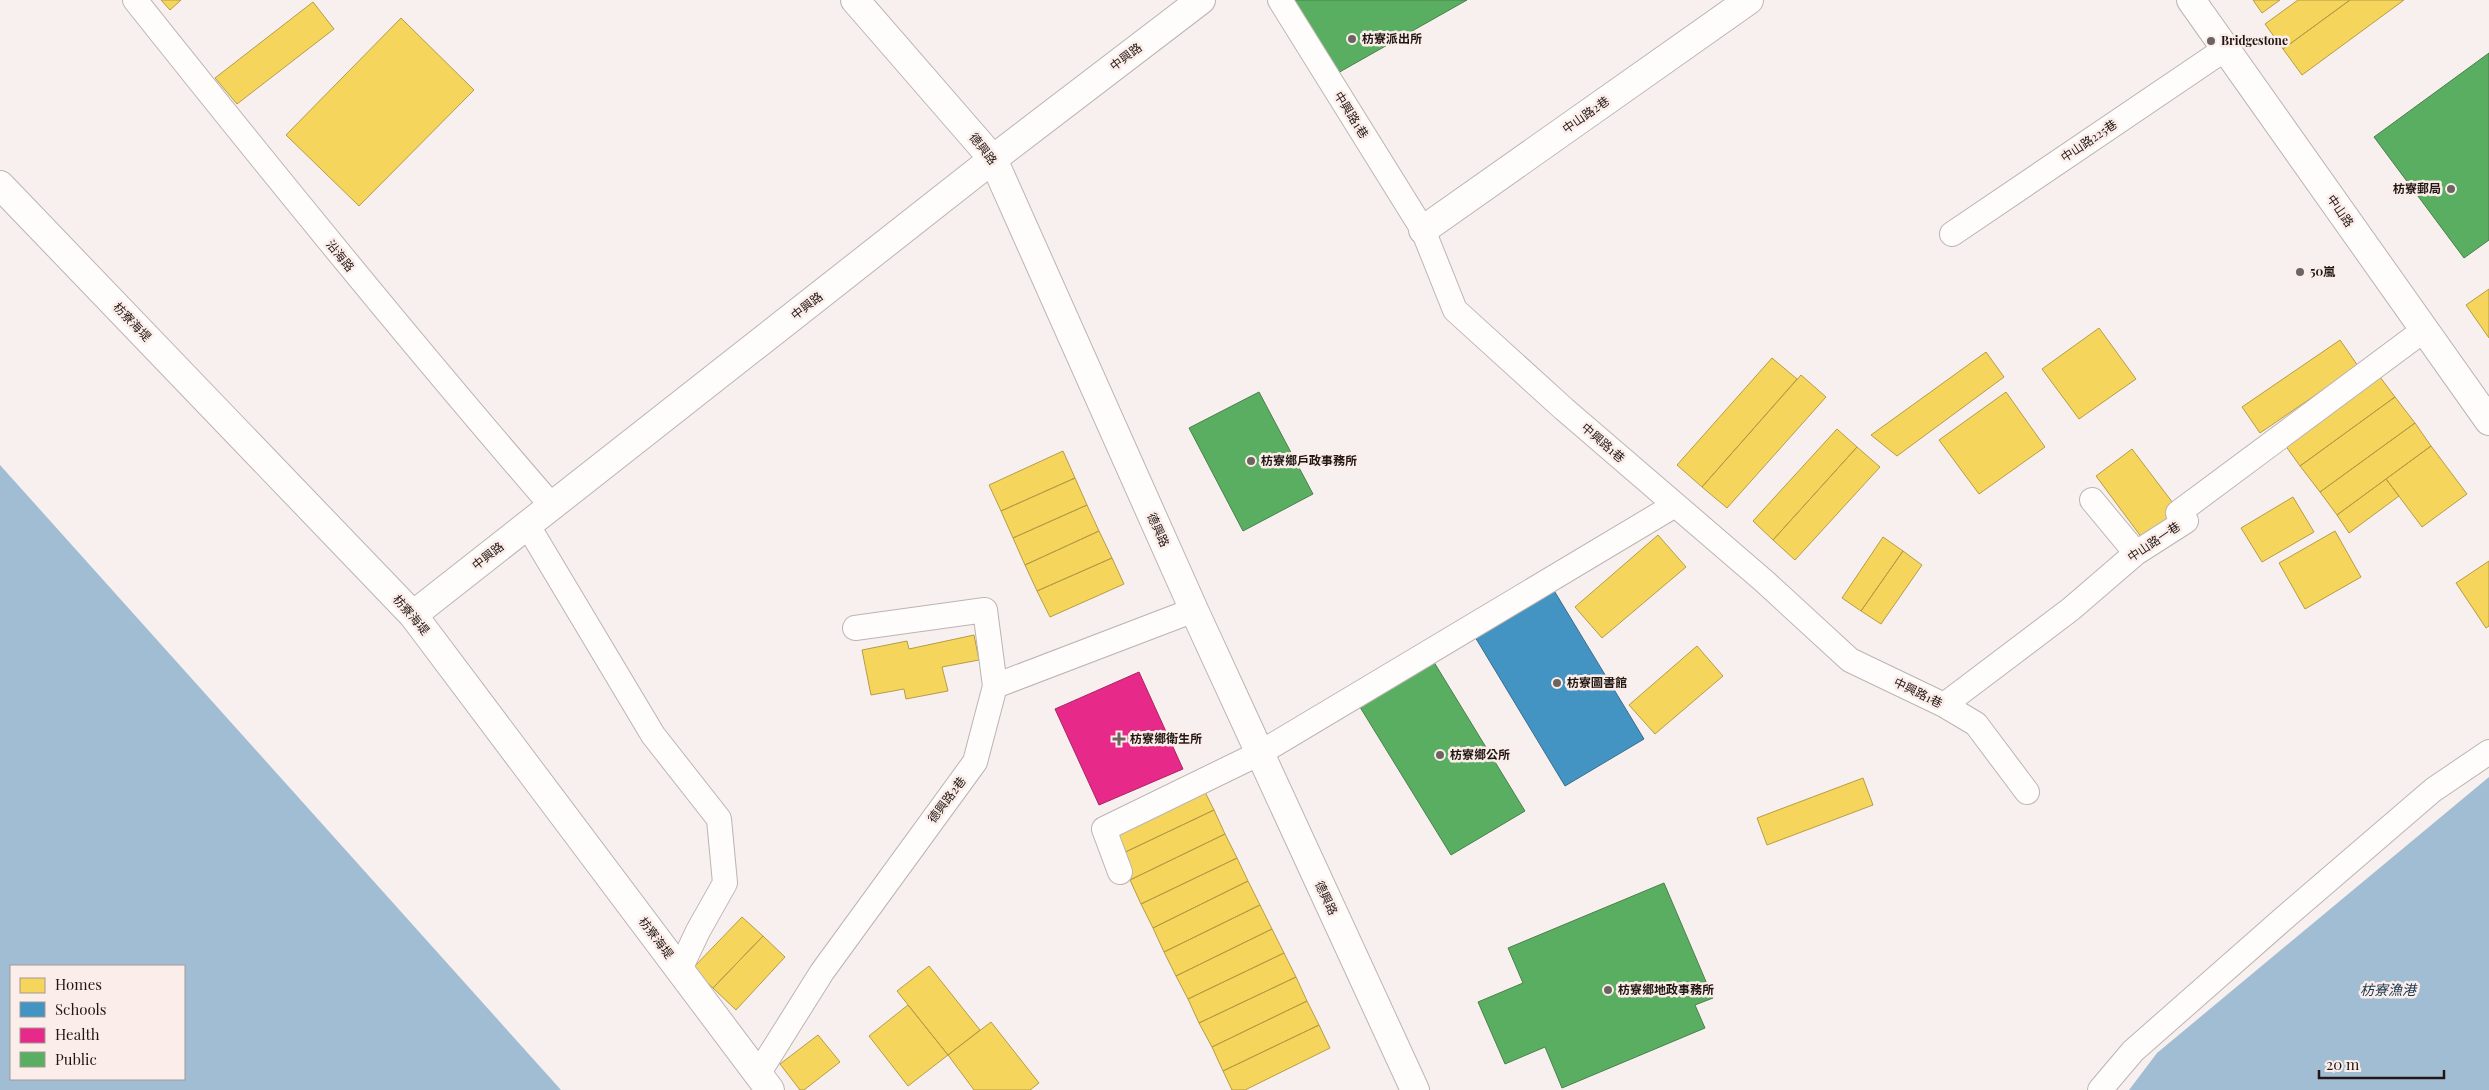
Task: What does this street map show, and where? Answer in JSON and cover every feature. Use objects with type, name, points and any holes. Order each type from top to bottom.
[{"type":"street","name":"德興路","points":[[855,0],[993,159],[1194,610],[1412,1089]]},
{"type":"street","name":"中興路","points":[[414,614],[993,159],[1201,0]]},
{"type":"street","name":"中山路2巷","points":[[1423,230],[1749,0]]},
{"type":"street","name":"中山路","points":[[2191,0],[2489,421]]},
{"type":"street","name":"枋寮海堤","points":[[0,185],[414,614],[764,1082]]},
{"type":"lane","name":"沿海路","points":[[134,0],[416,349],[552,506]]},
{"type":"lane","name":"中興路1巷","points":[[1280,0],[1423,230],[1455,310],[1564,409],[1764,580],[1850,660],[1944,705],[1976,724],[2026,792]]},
{"type":"lane","name":"中山路225巷","points":[[1952,234],[2225,49]]},
{"type":"lane","name":"中山路一巷","points":[[1944,705],[2071,609],[2136,553],[2186,522],[2178,513],[2424,330]]},
{"type":"lane","points":[[2092,500],[2136,553]]},
{"type":"lane","points":[[1120,872],[1104,829],[1260,753],[1675,505]]},
{"type":"lane","points":[[528,526],[653,735],[719,819],[725,883],[698,931],[680,969]]},
{"type":"lane","name":"德興路2巷","points":[[764,1082],[822,972],[975,762],[995,686],[985,610],[854,628]]},
{"type":"lane","points":[[995,686],[1194,610]]},
{"type":"lane","points":[[2100,1090],[2133,1050],[2283,919],[2433,790],[2489,752]]},
{"type":"water","points":[[0,465],[561,1090],[0,1090]]},
{"type":"water","name":"枋寮漁港","points":[[2489,777],[2489,1090],[2129,1090],[2157,1053]]},
{"type":"building: Homes","points":[[161,0],[181,0],[170,10]]},
{"type":"building: Homes","points":[[2253,0],[2280,0],[2262,13]]},
{"type":"building: Homes","points":[[2298,0],[2350,0],[2283,49],[2265,24]]},
{"type":"building: Homes","points":[[2350,0],[2404,0],[2302,75],[2283,49]]},
{"type":"building: Homes","points":[[313,2],[334,29],[237,104],[215,78]]},
{"type":"building: Homes","points":[[401,18],[474,90],[359,206],[286,135]]},
{"type":"building: Homes","points":[[2489,289],[2489,338],[2466,305]]},
{"type":"building: Homes","points":[[2099,328],[2136,379],[2079,419],[2042,369]]},
{"type":"building: Homes","points":[[2340,340],[2358,366],[2260,433],[2242,407]]},
{"type":"building: Homes","points":[[1986,352],[2004,377],[1897,456],[1871,435]]},
{"type":"building: Homes","points":[[1772,358],[1797,379],[1702,487],[1677,465]]},
{"type":"building: Homes","points":[[2374,369],[2395,397],[2300,466],[2280,438]]},
{"type":"building: Homes","points":[[1801,375],[1826,397],[1727,508],[1702,487]]},
{"type":"building: Homes","points":[[2006,392],[2045,447],[1979,494],[1939,440]]},
{"type":"building: Homes","points":[[2395,397],[2415,423],[2320,492],[2300,466]]},
{"type":"building: Homes","points":[[2415,423],[2431,446],[2337,515],[2320,492]]},
{"type":"building: Homes","points":[[1837,429],[1857,447],[1773,540],[1753,521]]},
{"type":"building: Homes","points":[[2431,446],[2467,494],[2422,527],[2386,479]]},
{"type":"building: Homes","points":[[1857,447],[1880,467],[1795,560],[1773,540]]},
{"type":"building: Homes","points":[[2132,449],[2182,515],[2145,542],[2096,476]]},
{"type":"building: Homes","points":[[1063,451],[1075,478],[1001,511],[989,485]]},
{"type":"building: Homes","points":[[1075,478],[1087,505],[1013,538],[1001,511]]},
{"type":"building: Homes","points":[[2386,479],[2399,496],[2349,533],[2337,515]]},
{"type":"building: Homes","points":[[2293,497],[2314,532],[2262,562],[2241,528]]},
{"type":"building: Homes","points":[[1087,505],[1099,531],[1025,565],[1013,538]]},
{"type":"building: Homes","points":[[1099,531],[1112,558],[1037,591],[1025,565]]},
{"type":"building: Homes","points":[[2335,531],[2361,577],[2305,609],[2279,563]]},
{"type":"building: Homes","points":[[1658,535],[1686,567],[1602,638],[1575,607]]},
{"type":"building: Homes","points":[[1883,537],[1903,551],[1861,611],[1842,598]]},
{"type":"building: Homes","points":[[1903,551],[1922,565],[1881,624],[1861,611]]},
{"type":"building: Homes","points":[[1112,558],[1124,584],[1050,617],[1037,591]]},
{"type":"building: Homes","points":[[2489,561],[2489,626],[2486,628],[2456,583]]},
{"type":"building: Homes","points":[[974,635],[979,660],[942,667],[948,691],[906,699],[904,689],[871,695],[862,650],[907,641],[909,649]]},
{"type":"building: Homes","points":[[1697,646],[1723,676],[1655,734],[1629,705]]},
{"type":"building: Homes","points":[[1863,778],[1873,805],[1767,845],[1757,818]]},
{"type":"building: Homes","points":[[1202,786],[1214,810],[1117,856],[1106,833]]},
{"type":"building: Homes","points":[[1214,810],[1225,834],[1130,880],[1117,856]]},
{"type":"building: Homes","points":[[1225,834],[1237,858],[1141,904],[1130,880]]},
{"type":"building: Homes","points":[[1237,858],[1248,881],[1153,928],[1141,904]]},
{"type":"building: Homes","points":[[1248,881],[1260,905],[1164,952],[1153,928]]},
{"type":"building: Homes","points":[[1260,905],[1272,929],[1176,976],[1164,952]]},
{"type":"building: Homes","points":[[742,917],[763,936],[713,988],[692,969]]},
{"type":"building: Homes","points":[[1272,929],[1284,953],[1188,999],[1176,976]]},
{"type":"building: Homes","points":[[763,936],[785,957],[736,1010],[713,988]]},
{"type":"building: Homes","points":[[1284,953],[1296,977],[1199,1023],[1188,999]]},
{"type":"building: Homes","points":[[929,966],[980,1030],[948,1055],[897,991]]},
{"type":"building: Homes","points":[[1296,977],[1307,1001],[1212,1047],[1199,1023]]},
{"type":"building: Homes","points":[[1307,1001],[1319,1025],[1223,1071],[1212,1047]]},
{"type":"building: Homes","points":[[908,1005],[948,1055],[908,1086],[869,1036]]},
{"type":"building: Homes","points":[[991,1022],[1039,1083],[1030,1090],[974,1090],[948,1055]]},
{"type":"building: Homes","points":[[1319,1025],[1330,1048],[1245,1090],[1232,1090],[1223,1071]]},
{"type":"building: Homes","points":[[818,1035],[840,1062],[804,1090],[800,1090],[780,1064]]},
{"type":"building: Schools","name":"枋寮圖書館","points":[[1547,579],[1644,739],[1565,786],[1469,627]]},
{"type":"building: Health","name":"枋寮鄉衛生所","points":[[1139,672],[1183,769],[1099,805],[1055,709]]},
{"type":"building: Public","name":"枋寮派出所","points":[[1280,0],[1467,0],[1329,78]]},
{"type":"building: Public","name":"枋寮郵局","points":[[2489,53],[2489,240],[2464,258],[2374,137]]},
{"type":"building: Public","name":"枋寮鄉戶政事務所","points":[[1259,392],[1313,494],[1243,531],[1189,428]]},
{"type":"building: Public","name":"枋寮鄉公所","points":[[1429,654],[1525,811],[1451,855],[1355,699]]},
{"type":"building: Public","name":"枋寮鄉地政事務所","points":[[1664,883],[1713,998],[1695,1005],[1705,1028],[1562,1088],[1545,1047],[1505,1064],[1478,1002],[1523,983],[1508,948]]},
{"type":"place","name":"枋寮派出所","points":[[1352,39]]},
{"type":"place","name":"Bridgestone","points":[[2211,41]]},
{"type":"place","name":"枋寮郵局","points":[[2451,189]]},
{"type":"place","name":"50嵐","points":[[2300,272]]},
{"type":"place","name":"枋寮鄉戶政事務所","points":[[1251,461]]},
{"type":"place","name":"枋寮圖書館","points":[[1557,683]]},
{"type":"place","name":"枋寮鄉衛生所","points":[[1119,739]]},
{"type":"place","name":"枋寮鄉公所","points":[[1440,755]]},
{"type":"place","name":"枋寮鄉地政事務所","points":[[1608,990]]}]
